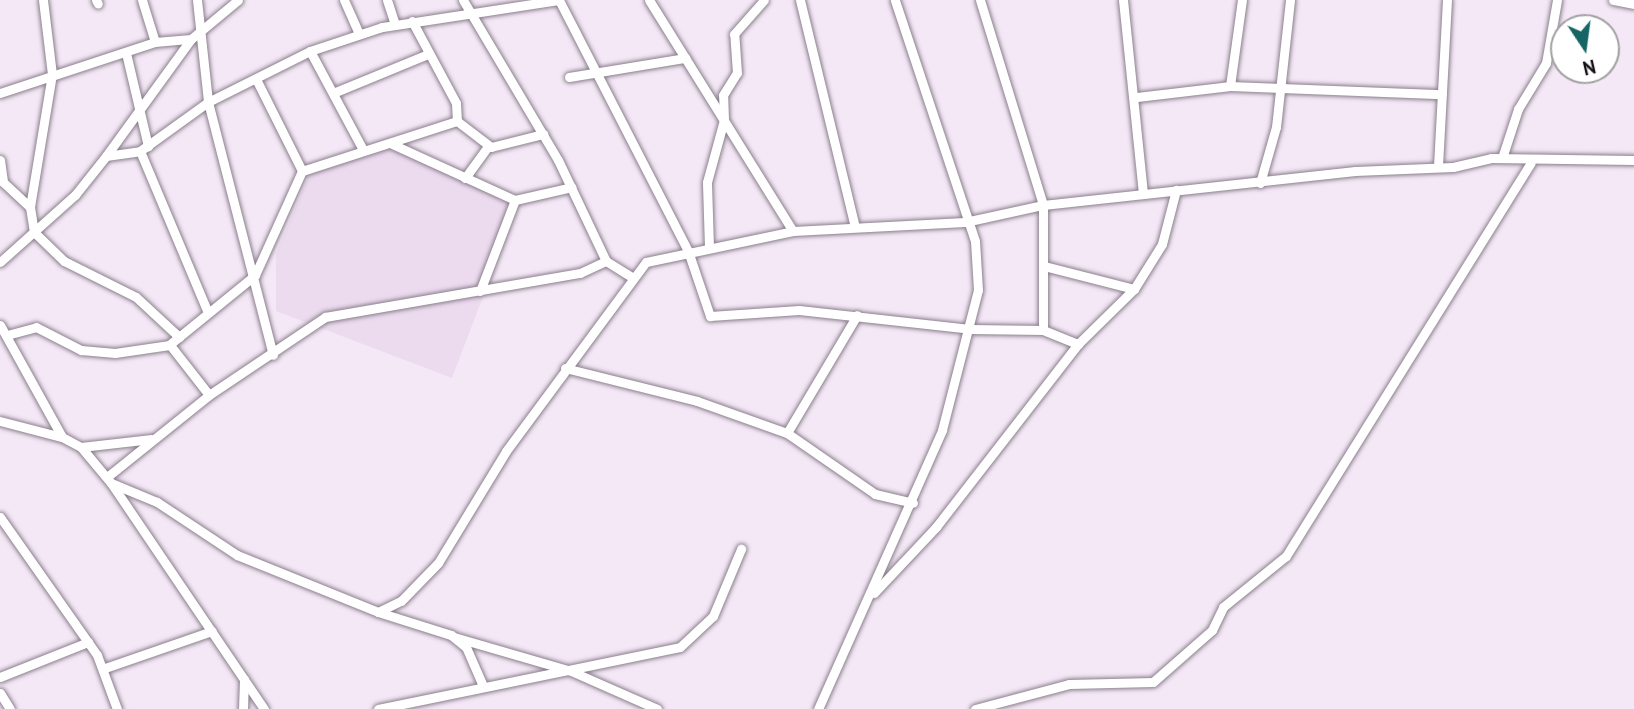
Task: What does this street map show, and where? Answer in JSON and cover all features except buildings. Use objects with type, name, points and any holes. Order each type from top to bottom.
[{"type":"street","points":[[43,0],[52,74],[30,208],[34,232],[64,261],[136,296],[179,337]]},
{"type":"street","points":[[142,0],[155,42]]},
{"type":"street","points":[[197,0],[193,36],[273,355]]},
{"type":"street","points":[[0,262],[34,232],[106,156],[137,109],[193,36],[238,0]]},
{"type":"street","points":[[344,0],[359,34]]},
{"type":"street","points":[[387,0],[395,25]]},
{"type":"street","points":[[463,0],[543,134],[572,187],[606,261],[632,277]]},
{"type":"street","points":[[106,156],[144,148],[208,102],[257,81],[310,51],[359,34],[412,21],[559,0],[688,251],[710,316],[799,310],[970,330],[1043,330],[1078,344]]},
{"type":"street","points":[[649,0],[793,232]]},
{"type":"street","points":[[709,247],[707,182],[724,120],[723,95],[737,73],[734,34],[764,0]]},
{"type":"street","points":[[800,0],[854,224]]},
{"type":"street","points":[[818,709],[913,503],[970,330],[978,290],[975,241],[965,222],[895,0]]},
{"type":"street","points":[[980,0],[1043,205],[1043,330]]},
{"type":"street","points":[[1123,0],[1137,97],[1143,194]]},
{"type":"street","points":[[1230,86],[1242,0]]},
{"type":"street","points":[[1260,183],[1281,92],[1290,0]]},
{"type":"street","points":[[1438,166],[1447,0]]},
{"type":"street","points":[[1502,158],[1518,109],[1546,63],[1557,0]]},
{"type":"street","points":[[1613,0],[1634,4]]},
{"type":"street","points":[[412,21],[456,103],[457,121],[488,146]]},
{"type":"street","points":[[0,93],[178,35],[193,36]]},
{"type":"street","points":[[310,51],[363,150]]},
{"type":"street","points":[[126,53],[144,148],[207,310]]},
{"type":"street","points":[[333,93],[428,54]]},
{"type":"street","points":[[569,77],[685,58]]},
{"type":"street","points":[[257,81],[302,171]]},
{"type":"street","points":[[1137,97],[1230,86],[1281,92],[1442,94]]},
{"type":"street","points":[[7,335],[36,327],[81,350],[104,352],[170,345],[207,310],[255,275],[302,171],[457,121]]},
{"type":"street","points":[[465,178],[488,146],[543,134]]},
{"type":"street","points":[[392,144],[515,200],[572,187]]},
{"type":"street","points":[[378,612],[401,601],[438,563],[565,368],[646,262],[688,251],[793,232],[854,224],[965,222],[1043,205],[1176,190],[1502,158],[1531,163],[1634,160]]},
{"type":"street","points":[[0,160],[3,182],[30,208]]},
{"type":"street","points":[[975,709],[1069,684],[1153,682],[1212,630],[1223,607],[1286,556],[1531,163]]},
{"type":"street","points":[[866,602],[936,527],[1078,344],[1134,289],[1162,244],[1176,190]]},
{"type":"street","points":[[481,291],[515,200]]},
{"type":"street","points":[[109,480],[209,395],[273,355],[325,317],[580,273],[606,261]]},
{"type":"street","points":[[1044,266],[1134,289]]},
{"type":"street","points":[[787,433],[857,315]]},
{"type":"street","points":[[0,326],[62,436]]},
{"type":"street","points":[[170,345],[209,395]]},
{"type":"street","points":[[565,368],[697,401],[787,433],[875,494],[913,503]]},
{"type":"street","points":[[0,421],[62,436],[81,447],[109,480],[264,709]]},
{"type":"street","points":[[81,447],[154,439]]},
{"type":"street","points":[[109,480],[157,502],[237,555],[378,612],[571,671],[657,709]]},
{"type":"street","points":[[0,517],[105,668],[117,709]]},
{"type":"street","points":[[378,709],[484,686],[649,658],[696,637],[713,616],[741,549]]},
{"type":"street","points":[[105,668],[212,631]]},
{"type":"street","points":[[454,637],[484,686]]},
{"type":"street","points":[[0,677],[88,642]]},
{"type":"street","points":[[243,709],[244,679]]},
{"type":"street","points":[[0,693],[10,709]]},
{"type":"shaded area","points":[[390,143],[511,193],[516,210],[452,378],[276,311],[276,254],[311,170]]}]
